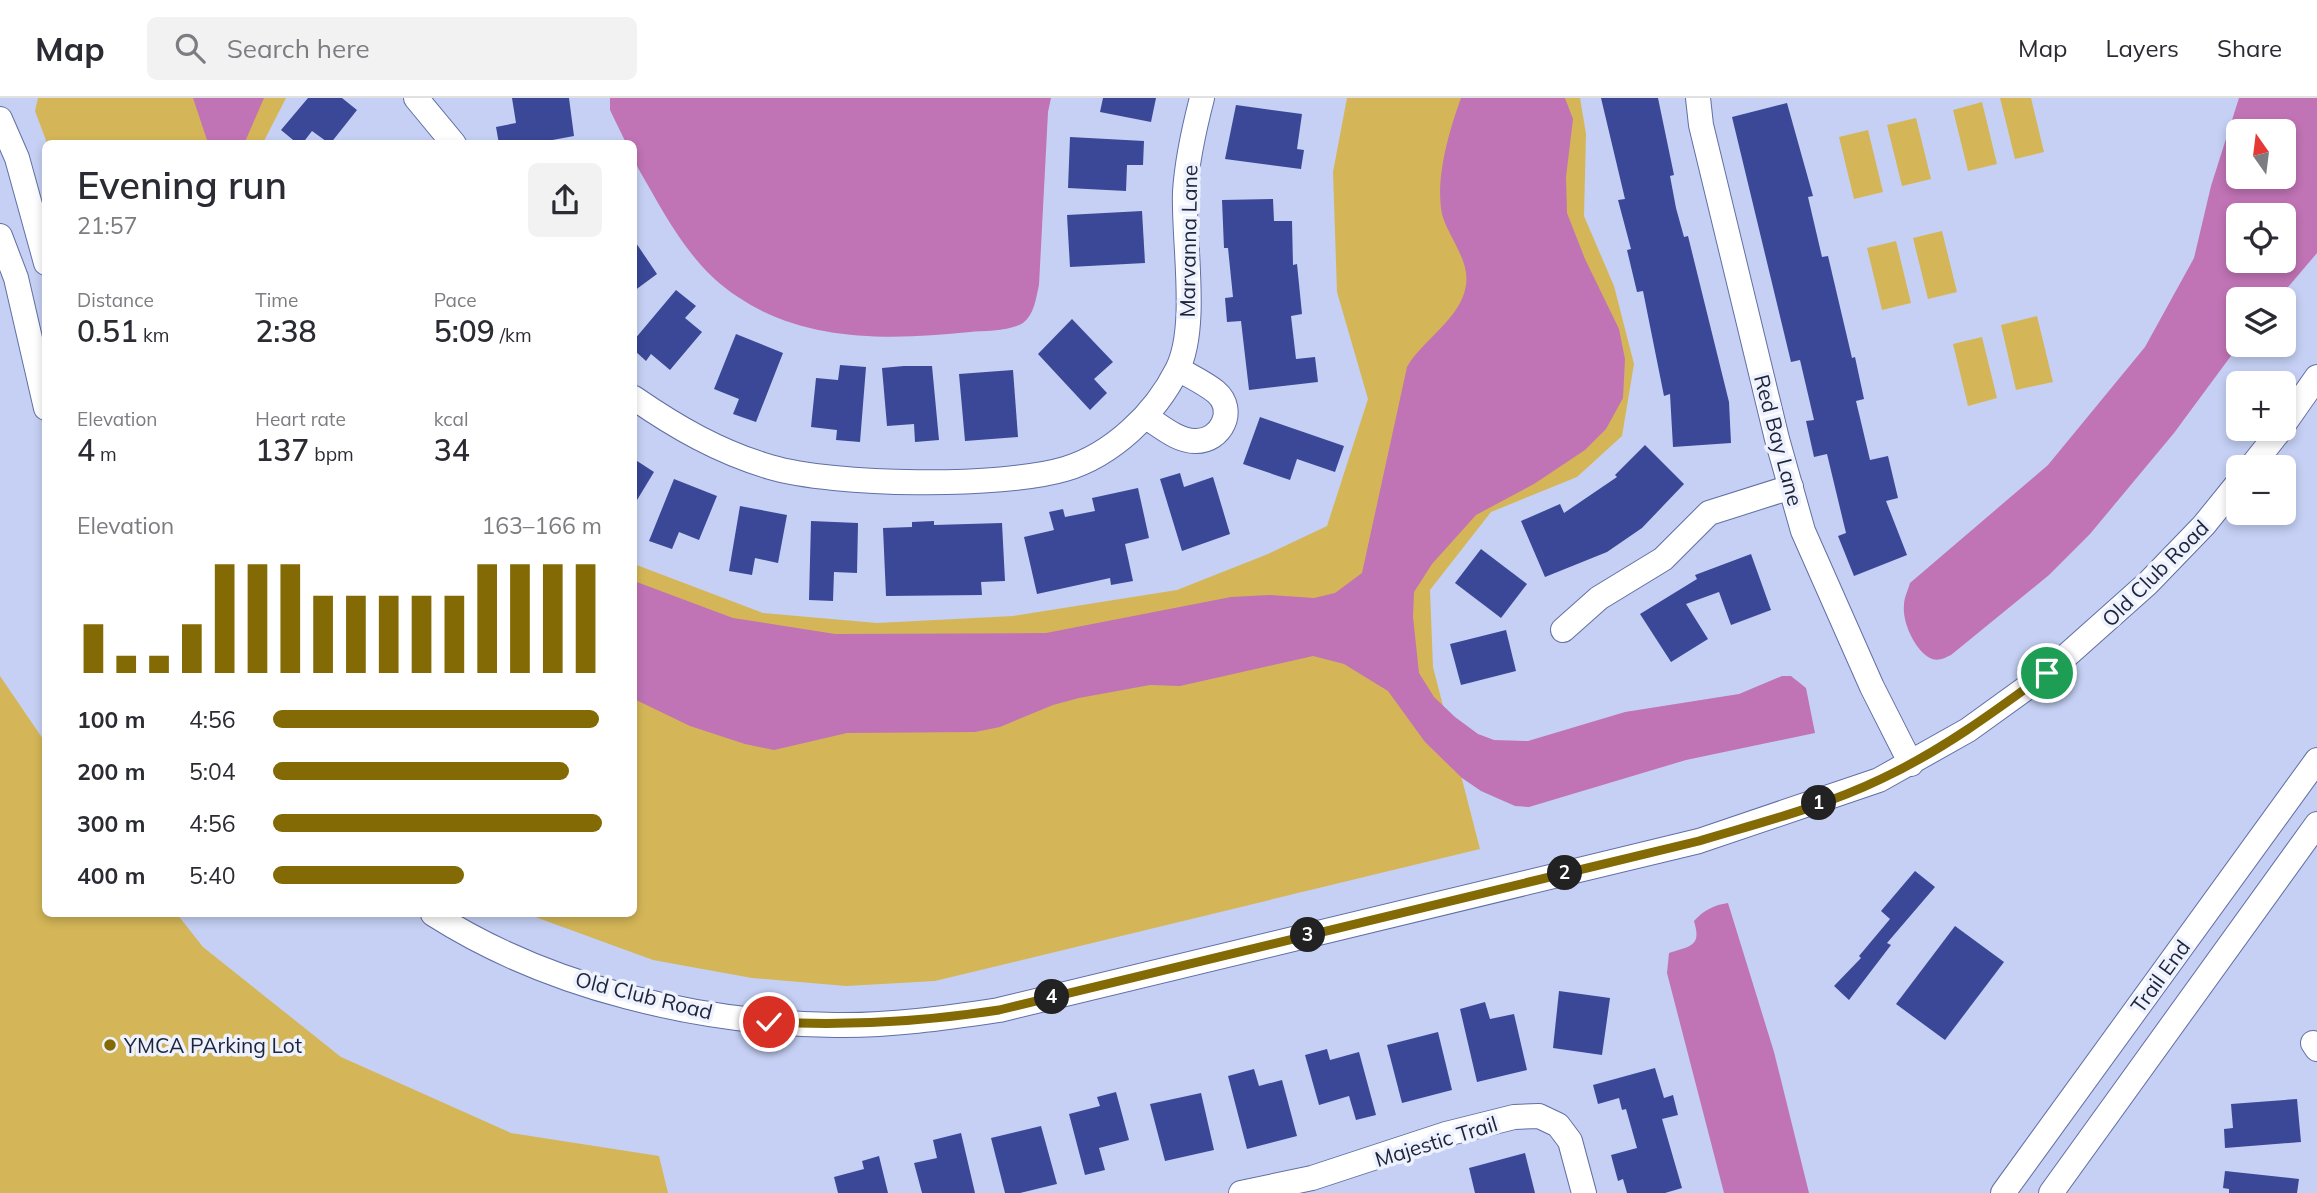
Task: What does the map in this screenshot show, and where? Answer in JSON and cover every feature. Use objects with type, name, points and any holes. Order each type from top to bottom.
[{"type":"street","points":[[416,98],[451,140]]},
{"type":"street","name":"Marvanna Lane","points":[[637,400],[670,423],[722,450],[773,468],[831,477],[894,481],[1024,478],[1067,469],[1113,445],[1146,417],[1178,369],[1189,301],[1185,192],[1190,145],[1202,98]]},
{"type":"street","name":"Red Bay Lane","points":[[1698,98],[1701,125],[1791,487],[1820,573],[1911,764]]},
{"type":"street","points":[[0,119],[17,158],[42,249]]},
{"type":"street","points":[[0,236],[16,278],[42,391]]},
{"type":"street","points":[[1146,417],[1179,438],[1196,442],[1213,437],[1222,428],[1226,415],[1225,403],[1217,393],[1178,369]]},
{"type":"street","points":[[2296,407],[2317,377]]},
{"type":"street","points":[[2261,455],[2272,441]]},
{"type":"street","points":[[1563,630],[1599,598],[1663,559],[1709,513],[1791,487]]},
{"type":"street","name":"Old Club Road","points":[[439,917],[499,949],[561,974],[691,1010],[769,1022],[837,1026],[932,1020],[1013,1007],[1699,841],[1842,795],[1911,764],[1968,730],[2087,640],[2186,544],[2226,498]]},
{"type":"street","name":"Trail End","points":[[2003,1193],[2317,760]]},
{"type":"street","name":"Trail End","points":[[2051,1193],[2317,824]]},
{"type":"street","name":"Majestic Trail","points":[[1241,1193],[1312,1178],[1446,1134],[1514,1117],[1539,1116],[1558,1125],[1570,1141],[1584,1193]]},
{"type":"shaded area","points":[[38,98],[286,98],[265,140],[46,140],[35,111]]},
{"type":"shaded area","points":[[193,98],[264,98],[246,140],[207,140]]},
{"type":"shaded area","points":[[610,98],[1051,98],[1039,285],[1032,311],[1023,323],[1005,329],[881,337],[821,330],[764,312],[721,285],[680,239],[638,168],[637,140],[625,140],[610,110]]},
{"type":"shaded area","points":[[1347,98],[1580,98],[1586,134],[1584,216],[1614,286],[1634,364],[1622,436],[1577,477],[1491,512],[1430,590],[1433,667],[1480,849],[935,981],[846,986],[752,978],[653,960],[535,917],[637,917],[637,565],[763,613],[877,623],[1013,616],[1177,590],[1268,554],[1327,526],[1368,399],[1337,292],[1333,172]]},
{"type":"shaded area","points":[[1461,98],[1565,98],[1573,119],[1566,177],[1567,213],[1585,259],[1619,329],[1625,359],[1623,398],[1606,429],[1585,450],[1534,484],[1476,515],[1432,564],[1414,592],[1413,617],[1419,673],[1434,697],[1455,717],[1478,734],[1494,740],[1528,741],[1625,712],[1739,694],[1782,676],[1791,676],[1806,688],[1815,733],[1686,760],[1529,807],[1515,806],[1481,791],[1462,778],[1425,742],[1388,691],[1344,664],[1313,656],[1180,686],[1150,685],[1079,698],[1053,705],[1000,727],[975,732],[847,733],[774,750],[745,744],[690,726],[637,700],[637,582],[733,618],[835,634],[1046,633],[1231,597],[1269,595],[1314,598],[1335,593],[1362,573],[1407,367],[1457,308],[1466,285],[1465,267],[1445,223],[1440,200],[1444,155]]},
{"type":"shaded area","points":[[2000,98],[2031,98],[2044,152],[2015,159]]},
{"type":"shaded area","points":[[2239,98],[2317,98],[2317,253],[2288,287],[2226,287],[2226,357],[2230,357],[2174,433],[2090,534],[2049,575],[1951,655],[1938,660],[1924,654],[1915,642],[1905,619],[1904,602],[1910,583],[2048,465],[2145,347],[2194,258],[2211,186],[2226,139],[2226,189],[2296,189],[2296,119],[2232,119]]},
{"type":"shaded area","points":[[1982,102],[1997,164],[1968,171],[1953,110]]},
{"type":"shaded area","points":[[1916,118],[1931,179],[1902,186],[1887,125]]},
{"type":"shaded area","points":[[1868,130],[1883,192],[1854,199],[1839,137]]},
{"type":"shaded area","points":[[1942,231],[1957,292],[1928,299],[1913,238]]},
{"type":"shaded area","points":[[1896,241],[1911,303],[1882,310],[1867,248]]},
{"type":"shaded area","points":[[2037,316],[2053,382],[2016,390],[2001,325]]},
{"type":"shaded area","points":[[1982,337],[1997,398],[1968,406],[1953,344]]},
{"type":"shaded area","points":[[0,676],[42,738],[42,917],[179,917],[203,947],[341,1057],[511,1133],[659,1156],[668,1193],[0,1193]]},
{"type":"shaded area","points":[[1728,903],[1774,1052],[1809,1193],[1724,1193],[1667,973],[1669,953],[1688,947],[1695,941],[1694,921],[1709,909]]},
{"type":"building","points":[[308,98],[342,98],[357,110],[333,140],[324,140],[312,131],[305,140],[293,140],[281,130]]},
{"type":"building","points":[[512,98],[569,98],[574,136],[552,140],[498,140],[496,127],[516,123]]},
{"type":"building","points":[[1103,98],[1156,98],[1151,122],[1100,112]]},
{"type":"building","points":[[1601,98],[1658,98],[1674,175],[1670,176],[1676,208],[1684,237],[1688,236],[1729,402],[1731,443],[1673,447],[1670,394],[1664,396],[1643,291],[1637,292],[1627,250],[1631,249],[1618,200],[1625,199]]},
{"type":"building","points":[[1787,103],[1813,196],[1808,197],[1822,257],[1828,256],[1852,358],[1855,357],[1864,399],[1856,401],[1870,460],[1888,456],[1898,498],[1886,501],[1907,555],[1854,576],[1838,536],[1846,533],[1827,454],[1814,457],[1806,421],[1814,420],[1800,360],[1791,362],[1732,117]]},
{"type":"building","points":[[1236,105],[1302,114],[1297,149],[1304,150],[1301,169],[1225,159]]},
{"type":"building","points":[[1070,137],[1144,141],[1143,165],[1127,165],[1126,191],[1068,188]]},
{"type":"building","points":[[1273,199],[1274,221],[1292,221],[1293,265],[1297,264],[1302,314],[1291,316],[1296,359],[1315,357],[1318,382],[1249,390],[1241,321],[1227,322],[1225,298],[1233,297],[1228,248],[1224,248],[1222,200]]},
{"type":"building","points":[[1142,211],[1145,263],[1070,267],[1067,215]]},
{"type":"building","points":[[637,244],[657,274],[637,289]]},
{"type":"building","points":[[676,290],[696,306],[685,318],[702,332],[670,370],[651,354],[646,361],[637,353],[637,336]]},
{"type":"building","points":[[1072,319],[1113,362],[1094,379],[1107,393],[1090,410],[1038,354]]},
{"type":"building","points":[[736,334],[783,353],[756,422],[733,414],[739,399],[714,389]]},
{"type":"building","points":[[840,365],[866,367],[860,442],[836,440],[837,430],[811,427],[816,378],[838,380]]},
{"type":"building","points":[[932,366],[939,440],[915,442],[914,424],[887,426],[882,368]]},
{"type":"building","points":[[1013,370],[1018,437],[965,441],[959,374]]},
{"type":"building","points":[[1260,417],[1344,446],[1335,472],[1297,459],[1290,480],[1243,464]]},
{"type":"building","points":[[1645,445],[1684,484],[1642,528],[1607,552],[1545,577],[1521,521],[1560,504],[1564,513],[1617,477],[1615,475]]},
{"type":"building","points":[[637,461],[654,472],[637,500]]},
{"type":"building","points":[[1180,473],[1184,487],[1213,477],[1230,534],[1182,551],[1160,479]]},
{"type":"building","points":[[674,479],[717,496],[699,540],[679,532],[672,549],[649,541]]},
{"type":"building","points":[[1138,488],[1149,538],[1125,544],[1133,581],[1111,585],[1110,578],[1037,594],[1024,537],[1054,530],[1049,512],[1063,509],[1065,517],[1095,511],[1092,498]]},
{"type":"building","points":[[740,506],[787,515],[778,563],[755,558],[752,575],[729,571]]},
{"type":"building","points":[[811,521],[858,523],[857,573],[834,572],[833,601],[809,600]]},
{"type":"building","points":[[934,521],[934,525],[1002,523],[1005,581],[981,582],[982,595],[886,596],[883,528],[912,527],[912,522]]},
{"type":"building","points":[[1481,549],[1527,584],[1501,618],[1455,583]]},
{"type":"building","points":[[1751,554],[1771,610],[1731,625],[1719,592],[1686,604],[1708,639],[1671,662],[1640,614],[1697,579],[1695,575]]},
{"type":"building","points":[[1506,630],[1516,671],[1461,685],[1450,644]]},
{"type":"building","points":[[1915,871],[1935,887],[1887,943],[1891,945],[1849,1000],[1834,986],[1861,958],[1859,956],[1890,919],[1881,911]]},
{"type":"building","points":[[1955,926],[2004,962],[1945,1040],[1896,1004]]},
{"type":"building","points":[[1559,991],[1610,998],[1602,1055],[1553,1048]]},
{"type":"building","points":[[1485,1002],[1490,1019],[1514,1014],[1527,1070],[1477,1082],[1460,1009]]},
{"type":"building","points":[[1438,1032],[1452,1090],[1402,1103],[1387,1045]]},
{"type":"building","points":[[1327,1049],[1330,1060],[1359,1052],[1376,1115],[1356,1120],[1349,1096],[1319,1105],[1305,1055]]},
{"type":"building","points":[[1655,1068],[1664,1098],[1673,1095],[1678,1115],[1662,1119],[1682,1188],[1665,1193],[1627,1193],[1623,1179],[1618,1181],[1611,1155],[1637,1148],[1626,1109],[1622,1110],[1619,1098],[1598,1104],[1593,1085]]},
{"type":"building","points":[[1254,1069],[1259,1086],[1282,1080],[1297,1136],[1247,1149],[1228,1076]]},
{"type":"building","points":[[1116,1092],[1129,1140],[1099,1148],[1105,1170],[1085,1175],[1069,1114],[1100,1106],[1097,1097]]},
{"type":"building","points":[[1201,1093],[1214,1150],[1165,1161],[1150,1104]]},
{"type":"building","points":[[2297,1099],[2301,1142],[2225,1148],[2224,1129],[2233,1128],[2231,1104]]},
{"type":"building","points":[[1041,1126],[1057,1184],[1020,1193],[1005,1193],[991,1138]]},
{"type":"building","points":[[961,1133],[975,1193],[922,1193],[914,1163],[937,1158],[933,1140]]},
{"type":"building","points":[[1525,1153],[1535,1193],[1475,1193],[1469,1168]]},
{"type":"building","points":[[879,1156],[888,1193],[838,1193],[834,1177],[864,1169],[862,1161]]},
{"type":"building","points":[[2225,1171],[2299,1179],[2297,1193],[2229,1193],[2229,1189],[2223,1188]]},
{"type":"place","name":"YMCA PArking Lot","points":[[110,1045]]},
{"type":"route","points":[[769,1022],[837,1026],[932,1020],[999,1010],[1699,841],[1779,817],[1879,780],[1968,730],[2047,673]]}]
